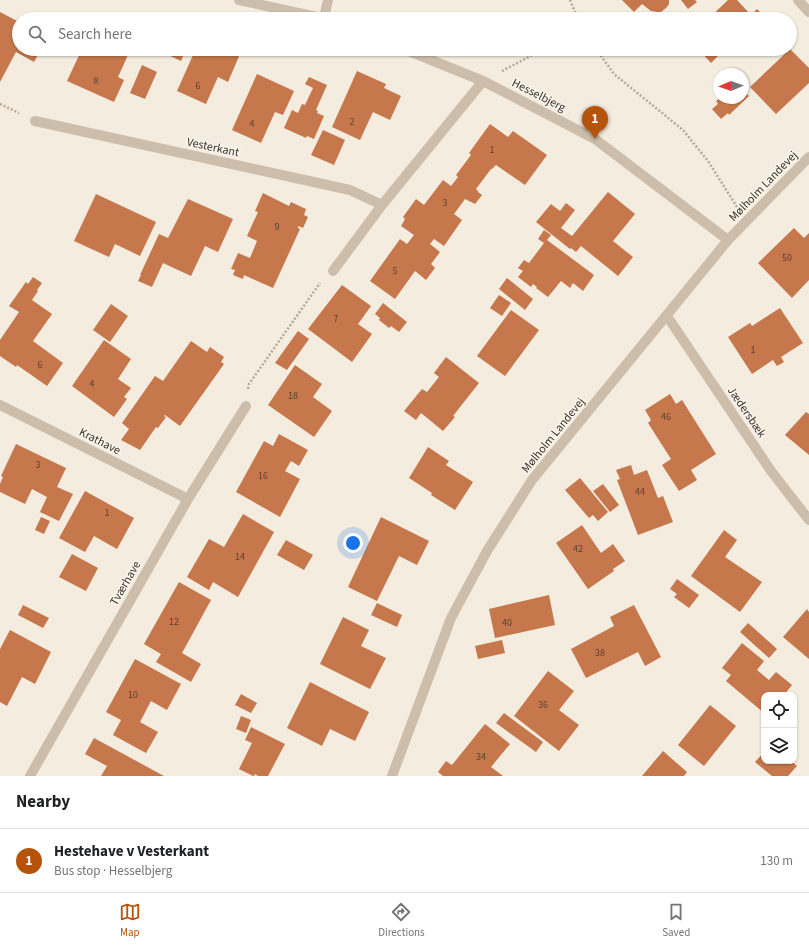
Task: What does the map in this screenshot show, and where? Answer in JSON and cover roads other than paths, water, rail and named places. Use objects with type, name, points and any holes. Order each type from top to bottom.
[{"type":"street","points":[[239,0],[293,12]]},
{"type":"street","points":[[326,12],[328,0]]},
{"type":"street","points":[[798,0],[809,12]]},
{"type":"street","name":"Hesselbjerg","points":[[421,56],[483,81],[596,138],[728,240]]},
{"type":"street","points":[[334,272],[382,205],[483,81]]},
{"type":"street","name":"Vesterkant","points":[[35,121],[350,190],[382,205]]},
{"type":"street","name":"Mølholm Landevej","points":[[392,776],[451,618],[487,551],[532,480],[728,240],[809,157]]},
{"type":"street","name":"Jædersbæk","points":[[667,316],[771,471],[809,520]]},
{"type":"street","name":"Krathave","points":[[0,405],[188,499]]},
{"type":"street","name":"Tværhave","points":[[30,776],[188,499],[246,406]]},
{"type":"place","name":"Hestehave v Vesterkant","points":[[595,139]]}]
